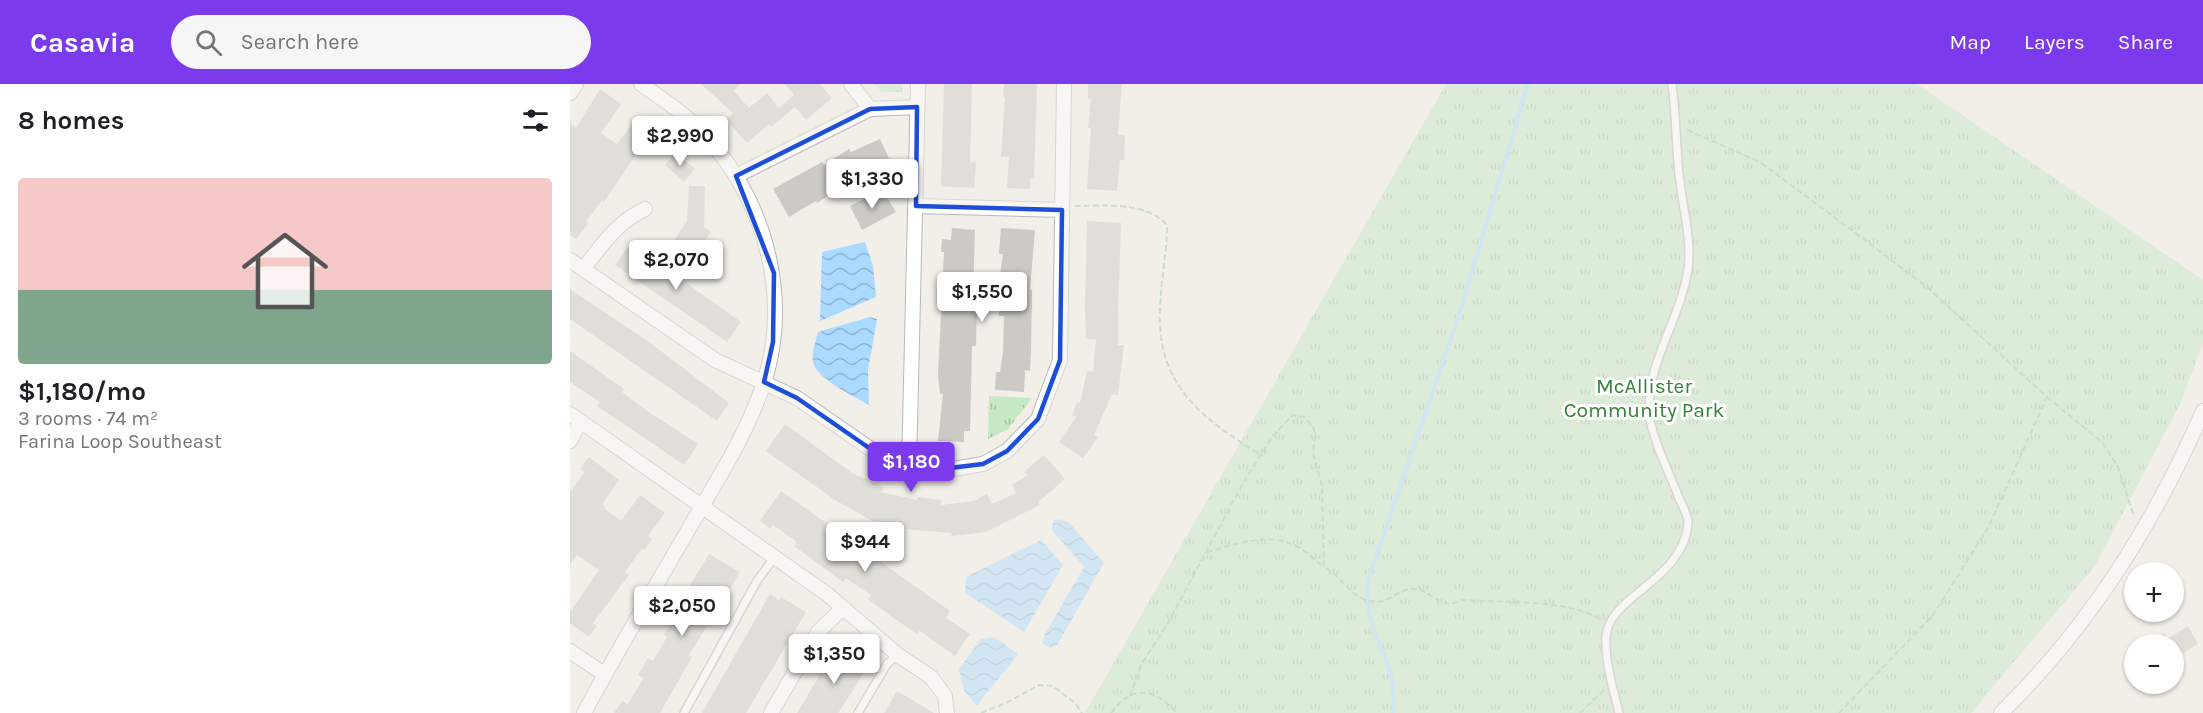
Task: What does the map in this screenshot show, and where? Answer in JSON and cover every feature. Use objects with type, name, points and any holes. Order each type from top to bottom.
[{"type":"street","points":[[570,93],[576,84]]},
{"type":"street","points":[[584,713],[604,674],[730,457],[757,404],[773,342],[776,314],[774,273],[767,246],[736,176],[700,129],[682,112],[641,84]]},
{"type":"street","points":[[851,84],[870,109]]},
{"type":"street","points":[[909,468],[918,84]]},
{"type":"street","points":[[570,260],[715,360],[797,398],[885,459],[909,468],[935,472],[983,464],[1007,451],[1038,419],[1060,360],[1064,84]]},
{"type":"street","points":[[736,176],[870,109],[917,107]]},
{"type":"street","points":[[916,206],[1062,210]]},
{"type":"street","points":[[582,269],[616,227],[625,219],[645,209]]},
{"type":"street","points":[[2001,713],[2066,640],[2139,537],[2168,486],[2203,411]]},
{"type":"street","points":[[570,441],[575,418],[826,594],[898,655],[931,677],[940,686],[945,696],[947,713]]},
{"type":"street","points":[[771,713],[818,632],[842,609]]},
{"type":"street","points":[[570,651],[604,674]]},
{"type":"lane","points":[[1619,713],[1611,681],[1606,636],[1613,617],[1674,562],[1684,545],[1688,520],[1649,414],[1654,374],[1682,298],[1688,267],[1687,224],[1679,175],[1672,84]]},
{"type":"lane","points":[[684,713],[756,581],[774,558]]},
{"type":"lane","points":[[858,713],[887,664],[898,655]]},
{"type":"path","points":[[1676,125],[1760,162],[1928,288],[2047,397],[2103,443],[2118,467],[2139,537]]},
{"type":"path","points":[[1062,210],[1074,206],[1125,207],[1158,216],[1167,225],[1160,309],[1162,354],[1179,388],[1199,410],[1230,435],[1262,456]]},
{"type":"path","points":[[1839,713],[1933,615],[1988,528],[2047,397]]},
{"type":"path","points":[[1130,696],[1141,665],[1168,623],[1242,485],[1272,437],[1293,415],[1304,417],[1313,427],[1313,453],[1322,486],[1324,567]]},
{"type":"path","points":[[1206,552],[1252,541],[1278,541],[1293,544],[1365,600],[1385,601],[1411,589],[1439,602],[1455,604],[1463,600],[1561,606],[1590,613],[1611,624]]},
{"type":"path","points":[[1580,713],[1611,681]]},
{"type":"path","points":[[981,713],[1006,703],[1039,685],[1053,686],[1075,703],[1082,713]]},
{"type":"path","points":[[1111,713],[1130,696],[1143,691],[1157,696],[1176,713]]},
{"type":"highlighted area","points":[[917,107],[916,206],[1062,210],[1060,360],[1038,419],[1007,451],[983,464],[925,471],[885,459],[797,398],[764,382],[773,342],[774,273],[736,176],[870,109]]},
{"type":"green space","points":[[874,84],[902,84],[902,92],[882,92]]},
{"type":"green space","name":"McAllister Community Park","points":[[1446,84],[1917,84],[2203,280],[2203,343],[2179,406],[2095,566],[1971,713],[1085,713]]},
{"type":"green space","points":[[989,396],[1032,398],[1008,429],[988,439]]},
{"type":"water","points":[[865,242],[873,266],[876,297],[820,321],[822,252]]},
{"type":"water","points":[[870,317],[877,319],[868,370],[869,405],[823,376],[814,365],[813,357],[818,332]]},
{"type":"water","points":[[1059,519],[1068,522],[1104,563],[1057,645],[1051,648],[1042,643],[1044,636],[1084,567],[1052,530],[1053,521]]},
{"type":"water","points":[[1041,540],[1063,565],[1024,632],[965,593],[966,577]]},
{"type":"water","points":[[994,637],[1018,654],[977,706],[964,691],[959,669],[981,639]]},
{"type":"building","points":[[701,84],[740,84],[734,91],[749,108],[767,93],[779,108],[794,95],[785,84],[820,84],[832,98],[806,120],[795,107],[771,127],[769,124],[747,143],[726,120],[733,113]]},
{"type":"building","points":[[944,84],[972,84],[970,162],[976,163],[974,188],[941,186]]},
{"type":"building","points":[[1004,84],[1037,84],[1034,179],[1030,179],[1030,189],[1007,188],[1009,157],[1001,157]]},
{"type":"building","points":[[1088,84],[1122,84],[1118,135],[1125,135],[1124,160],[1120,160],[1117,191],[1087,189],[1091,128],[1088,128],[1091,99],[1088,99]]},
{"type":"building","points":[[600,89],[621,104],[601,133],[617,144],[638,116],[659,130],[641,156],[637,153],[576,239],[570,235],[570,123],[576,128]]},
{"type":"building","points":[[880,139],[893,167],[869,178],[866,171],[817,203],[816,201],[789,217],[773,189],[822,162],[824,165],[849,149],[851,152]]},
{"type":"building","points":[[676,153],[695,169],[684,182],[665,165]]},
{"type":"building","points":[[689,186],[705,186],[704,227],[711,232],[693,257],[672,243],[687,221]]},
{"type":"building","points":[[882,190],[896,212],[862,230],[850,206]]},
{"type":"building","points":[[1087,221],[1121,223],[1118,345],[1124,345],[1118,395],[1112,394],[1094,435],[1098,437],[1083,458],[1059,442],[1076,417],[1072,415],[1077,402],[1080,403],[1087,371],[1093,372],[1096,339],[1086,339]]},
{"type":"building","points":[[952,228],[975,230],[973,296],[997,295],[1003,254],[999,254],[1001,228],[1035,230],[1030,290],[1032,290],[1030,371],[1025,370],[1024,392],[995,390],[996,372],[1000,372],[1003,352],[1004,316],[999,316],[999,306],[977,307],[976,346],[972,346],[970,431],[964,431],[964,442],[938,441],[943,394],[940,394],[938,375],[944,252],[941,252],[942,239],[951,240]]},
{"type":"building","points":[[633,240],[654,254],[651,258],[671,272],[674,268],[685,276],[682,280],[741,322],[727,342],[615,265]]},
{"type":"building","points":[[570,289],[649,342],[729,403],[717,421],[570,319]]},
{"type":"building","points":[[570,351],[624,389],[622,392],[647,411],[698,444],[684,465],[597,406],[600,402],[570,382]]},
{"type":"building","points":[[785,424],[852,473],[884,487],[881,492],[917,500],[917,497],[942,500],[941,505],[974,501],[987,494],[992,504],[1016,493],[1012,485],[1028,475],[1024,472],[1044,455],[1065,479],[1038,502],[1040,505],[986,532],[952,536],[951,533],[903,529],[876,523],[835,500],[766,451]]},
{"type":"building","points":[[589,457],[619,480],[602,504],[621,521],[640,495],[665,513],[648,536],[652,539],[644,550],[642,548],[625,572],[629,575],[593,623],[597,626],[589,637],[570,623],[570,612],[599,570],[577,555],[570,564],[570,492],[585,472],[580,469]]},
{"type":"building","points":[[781,491],[950,611],[946,618],[970,634],[955,656],[920,631],[917,634],[892,617],[868,599],[871,595],[846,578],[843,582],[794,546],[797,542],[773,525],[770,528],[760,521]]},
{"type":"building","points":[[709,554],[740,572],[689,655],[692,657],[660,713],[614,713],[622,701],[628,704],[644,678],[638,675],[648,658],[653,661],[667,637],[664,635],[676,614],[673,613]]},
{"type":"building","points":[[770,594],[779,600],[781,597],[806,612],[746,713],[702,713]]},
{"type":"building","points":[[2188,626],[2198,644],[2184,653],[2184,634],[2175,634]]},
{"type":"building","points":[[836,648],[867,666],[857,684],[838,713],[797,713]]},
{"type":"building","points":[[897,691],[934,713],[884,713]]},
{"type":"waterway","points":[[1393,713],[1393,685],[1370,617],[1367,584],[1460,312],[1528,84]]}]
